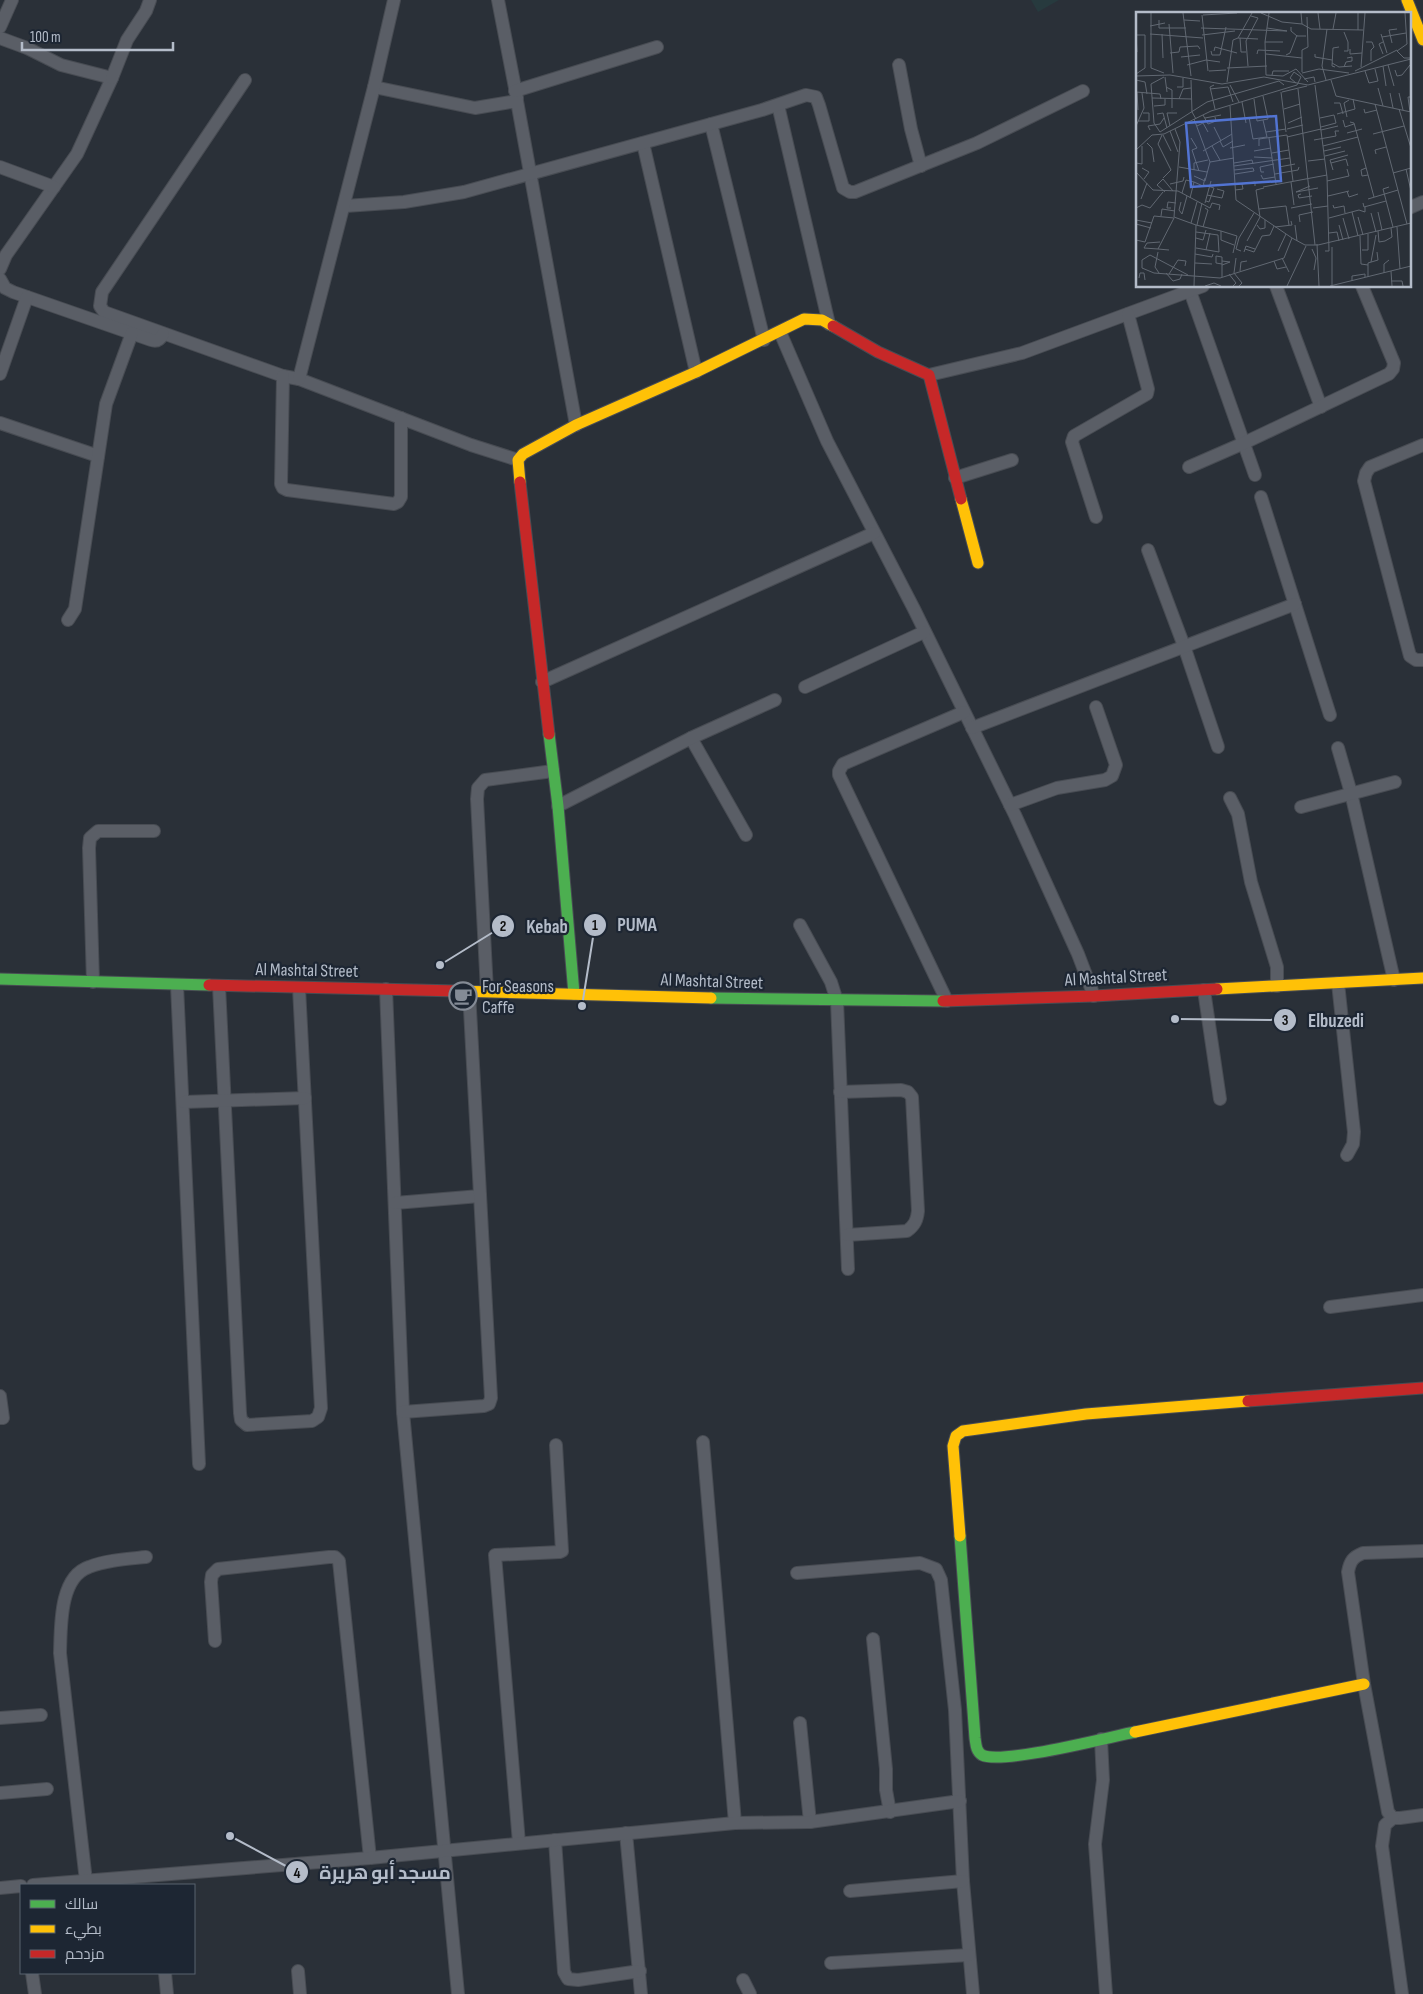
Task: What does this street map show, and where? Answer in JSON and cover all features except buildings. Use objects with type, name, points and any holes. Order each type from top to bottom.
[{"type":"main road","points":[[1407,0],[1423,40]]},
{"type":"main road","points":[[574,994],[558,806],[518,469],[518,460],[523,454],[576,425],[696,372],[804,319],[812,318],[829,324],[878,352],[920,369],[929,375],[978,563]]},
{"type":"main road","name":"Al Mashtal Street","points":[[0,979],[837,1001],[947,1001],[1094,996],[1423,978]]},
{"type":"main road","points":[[1364,1684],[1015,1757],[994,1758],[982,1755],[977,1750],[953,1446],[956,1436],[972,1428],[1086,1414],[1423,1388]]},
{"type":"street","points":[[0,27],[12,0]]},
{"type":"street","points":[[0,269],[6,255],[78,154],[127,40],[146,11],[150,0]]},
{"type":"street","points":[[300,379],[374,87],[394,0]]},
{"type":"street","points":[[498,0],[532,174],[576,425]]},
{"type":"street","points":[[0,38],[27,48],[61,65],[112,78]]},
{"type":"street","points":[[374,87],[475,108],[516,96],[657,47]]},
{"type":"street","points":[[900,65],[911,129],[921,166]]},
{"type":"street","points":[[245,80],[102,292],[100,306],[104,312],[283,376],[300,379],[472,446],[518,460]]},
{"type":"street","points":[[344,206],[431,198],[464,192],[711,124],[806,95],[816,97],[843,188],[846,191],[855,192],[977,143],[1083,91]]},
{"type":"street","points":[[778,104],[829,324]]},
{"type":"street","points":[[711,124],[764,340]]},
{"type":"street","points":[[643,143],[696,372]]},
{"type":"street","points":[[0,167],[54,187]]},
{"type":"street","points":[[1410,208],[1423,202]]},
{"type":"street","points":[[0,279],[5,288],[27,297],[155,341],[160,340],[164,334]]},
{"type":"street","points":[[929,375],[1022,353],[1198,288]]},
{"type":"street","points":[[1277,288],[1322,407]]},
{"type":"street","points":[[1189,467],[1322,407],[1389,374],[1393,369],[1394,363],[1363,288]]},
{"type":"street","points":[[1190,291],[1255,475]]},
{"type":"street","points":[[0,374],[27,297]]},
{"type":"street","points":[[1096,517],[1072,442],[1074,436],[1147,394],[1148,389],[1128,314]]},
{"type":"street","points":[[780,332],[827,441],[1010,805],[1075,946],[1094,996]]},
{"type":"street","points":[[68,620],[75,609],[106,404],[132,333]]},
{"type":"street","points":[[283,376],[281,484],[287,490],[394,504],[398,502],[401,498],[401,418]]},
{"type":"street","points":[[0,422],[98,456]]},
{"type":"street","points":[[1423,445],[1370,467],[1364,481],[1410,656],[1416,660],[1423,660]]},
{"type":"street","points":[[955,478],[1012,460]]},
{"type":"street","points":[[1262,497],[1330,715]]},
{"type":"street","points":[[542,682],[874,533]]},
{"type":"street","points":[[1148,550],[1184,646],[1218,747]]},
{"type":"street","points":[[972,728],[1295,604]]},
{"type":"street","points":[[805,687],[924,632]]},
{"type":"street","points":[[558,806],[690,738],[776,700]]},
{"type":"street","points":[[1010,805],[1057,788],[1105,780],[1112,776],[1116,765],[1115,760],[1096,707]]},
{"type":"street","points":[[947,1001],[839,775],[839,771],[842,764],[964,712]]},
{"type":"street","points":[[690,738],[746,835]]},
{"type":"street","points":[[1338,748],[1351,793],[1394,980]]},
{"type":"street","points":[[487,991],[478,788],[485,780],[553,771]]},
{"type":"street","points":[[1301,807],[1395,782]]},
{"type":"street","points":[[1230,798],[1238,814],[1251,882],[1277,967],[1277,986]]},
{"type":"street","points":[[93,982],[90,838],[98,831],[154,832]]},
{"type":"street","points":[[800,925],[831,982],[837,1001],[848,1269]]},
{"type":"street","points":[[1338,982],[1354,1132],[1353,1144],[1347,1155]]},
{"type":"street","points":[[177,985],[184,1102],[189,1280],[199,1464]]},
{"type":"street","points":[[219,986],[240,1413],[241,1420],[247,1425],[312,1422],[318,1417],[321,1408],[299,988]]},
{"type":"street","points":[[386,989],[403,1412],[458,1994]]},
{"type":"street","points":[[1204,990],[1220,1099]]},
{"type":"street","points":[[403,1412],[484,1406],[489,1404],[491,1398],[469,991]]},
{"type":"street","points":[[840,1092],[901,1090],[908,1092],[912,1097],[918,1211],[913,1227],[907,1231],[847,1235]]},
{"type":"street","points":[[184,1102],[305,1098]]},
{"type":"street","points":[[395,1203],[480,1196]]},
{"type":"street","points":[[1330,1307],[1423,1295]]},
{"type":"street","points":[[0,1396],[3,1418],[0,1418]]},
{"type":"street","points":[[704,1442],[735,1823]]},
{"type":"street","points":[[519,1843],[495,1555],[560,1552],[562,1550],[556,1445]]},
{"type":"street","points":[[1392,1818],[1388,1812],[1364,1684],[1348,1572],[1350,1562],[1355,1556],[1363,1552],[1423,1551]]},
{"type":"street","points":[[86,1881],[60,1653],[64,1599],[75,1576],[87,1567],[146,1557]]},
{"type":"street","points":[[215,1641],[211,1582],[215,1571],[218,1569],[335,1557],[339,1561],[370,1858]]},
{"type":"street","points":[[798,1573],[920,1563],[936,1569],[941,1580],[955,1710],[963,1881],[973,1994]]},
{"type":"street","points":[[873,1639],[886,1769],[886,1790],[890,1812]]},
{"type":"street","points":[[0,1718],[41,1716]]},
{"type":"street","points":[[800,1723],[810,1822]]},
{"type":"street","points":[[1101,1739],[1103,1780],[1095,1844],[1106,1994]]},
{"type":"street","points":[[0,1793],[47,1789]]},
{"type":"street","points":[[46,1884],[86,1881],[156,1880],[445,1850],[735,1823],[810,1822],[960,1801]]},
{"type":"street","points":[[1402,1994],[1382,1846],[1385,1824],[1392,1818],[1423,1815]]},
{"type":"street","points":[[626,1833],[641,1994]]},
{"type":"street","points":[[555,1840],[564,1972],[568,1979],[578,1980],[640,1971]]},
{"type":"street","points":[[850,1891],[963,1881]]},
{"type":"street","points":[[0,1888],[20,1886]]},
{"type":"street","points":[[831,1964],[969,1955]]},
{"type":"street","points":[[298,1971],[300,1994]]},
{"type":"street","points":[[32,1974],[35,1994]]},
{"type":"street","points":[[165,1974],[167,1994]]},
{"type":"street","points":[[743,1980],[750,1994]]},
{"type":"green space","points":[[1031,0],[1059,0],[1038,12]]},
{"type":"traffic: fast","points":[[549,734],[558,806],[574,994]]},
{"type":"traffic: fast","points":[[0,979],[209,985]]},
{"type":"traffic: fast","points":[[711,998],[943,1001]]},
{"type":"traffic: fast","points":[[960,1536],[975,1738],[979,1752],[982,1755],[993,1757],[1011,1756],[1135,1732]]},
{"type":"traffic: slow","points":[[1407,0],[1423,40]]},
{"type":"traffic: slow","points":[[520,482],[518,460],[523,454],[576,425],[696,372],[804,319],[822,320],[833,326]]},
{"type":"traffic: slow","points":[[961,499],[978,563]]},
{"type":"traffic: slow","points":[[1217,989],[1423,978]]},
{"type":"traffic: slow","points":[[457,991],[711,998]]},
{"type":"traffic: slow","points":[[960,1536],[953,1446],[956,1436],[963,1431],[1086,1414],[1248,1401]]},
{"type":"traffic: slow","points":[[1135,1732],[1364,1684]]},
{"type":"traffic: jam","points":[[833,326],[878,352],[929,375],[961,499]]},
{"type":"traffic: jam","points":[[520,482],[549,734]]},
{"type":"traffic: jam","points":[[209,985],[457,991]]},
{"type":"traffic: jam","points":[[943,1001],[1094,996],[1217,989]]},
{"type":"traffic: jam","points":[[1248,1401],[1423,1388]]},
{"type":"place","name":"Kebab","points":[[440,965]]},
{"type":"place","name":"For Seasons Caffe","points":[[463,996]]},
{"type":"place","name":"PUMA","points":[[582,1006]]},
{"type":"place","name":"Elbuzedi","points":[[1175,1019]]},
{"type":"place","name":"مسجد أبو هريرة","points":[[230,1836]]}]
